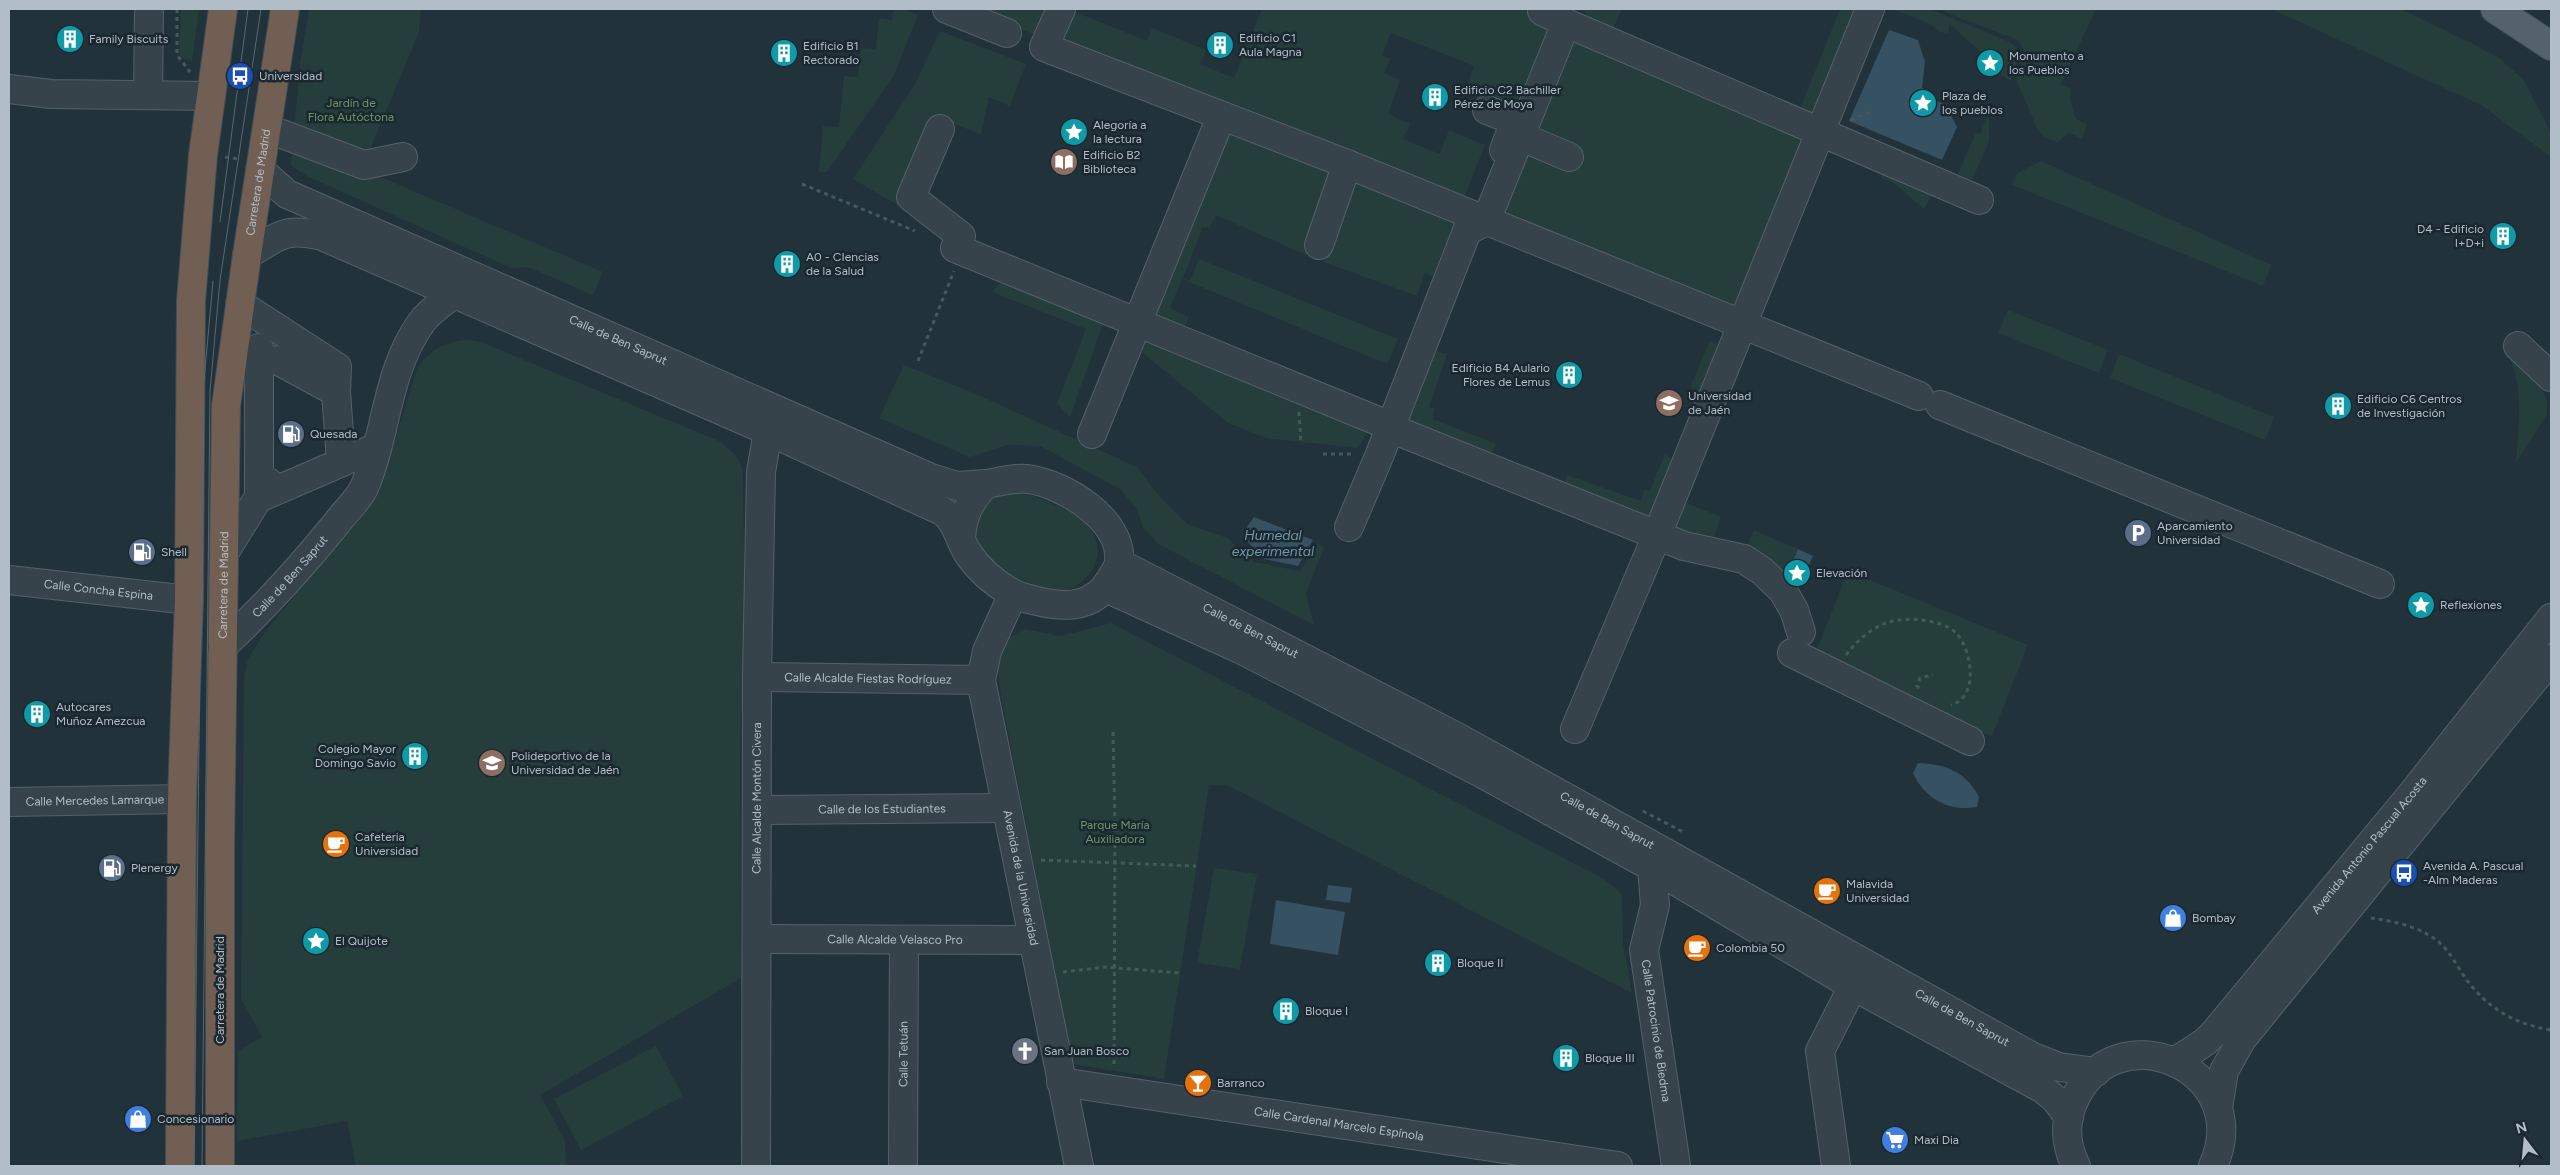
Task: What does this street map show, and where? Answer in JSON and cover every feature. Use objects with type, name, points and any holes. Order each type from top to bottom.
[{"type":"highway","points":[[180,1166],[182,799],[189,600],[191,301],[203,155],[223,9]]},
{"type":"highway","name":"Carretera de Madrid","points":[[220,1166],[222,647],[226,406],[246,256],[284,9]]},
{"type":"main road","points":[[2495,9],[2551,46]]},
{"type":"street","points":[[148,9],[148,95]]},
{"type":"street","points":[[947,9],[1017,37]]},
{"type":"street","points":[[1060,9],[1044,47],[1221,117],[1347,164],[2380,584]]},
{"type":"street","points":[[1543,9],[1542,12],[1566,23],[1979,200]]},
{"type":"street","points":[[1575,729],[1657,535],[1870,9]]},
{"type":"street","points":[[1349,527],[1380,454],[1467,231],[1482,219],[1522,137],[1566,23]]},
{"type":"street","points":[[9,89],[51,94],[211,96]]},
{"type":"street","points":[[1482,219],[1515,121],[1487,110]]},
{"type":"street","points":[[1092,434],[1221,117]]},
{"type":"street","points":[[940,129],[911,197],[961,236],[955,248],[1378,420],[1390,428],[1684,546],[1744,559],[1762,571],[1783,591],[1794,610],[1797,643],[1834,674],[1970,741]]},
{"type":"street","points":[[282,134],[364,165],[403,157]]},
{"type":"street","points":[[1522,137],[1568,157]]},
{"type":"street","points":[[1319,245],[1347,164]]},
{"type":"street","name":"Calle de Ben Saprut","points":[[261,166],[287,194],[931,478],[957,486],[986,484]]},
{"type":"street","name":"Calle de Ben Saprut","points":[[246,256],[281,234],[302,232],[322,236],[768,431],[942,511],[952,518],[961,537]]},
{"type":"street","name":"Calle de Ben Saprut","points":[[222,647],[251,620],[311,554],[363,489],[377,447],[395,375],[404,351],[421,322],[455,293]]},
{"type":"street","points":[[240,304],[337,366],[336,392],[341,461]]},
{"type":"street","points":[[1742,325],[1770,312]]},
{"type":"street","points":[[236,335],[336,392]]},
{"type":"street","points":[[2551,345],[2518,346],[2551,377]]},
{"type":"street","points":[[223,555],[276,470],[268,354]]},
{"type":"street","name":"Calle Alcalde Montón Civera","points":[[758,1166],[757,677],[761,472],[768,431]]},
{"type":"street","points":[[258,498],[377,447]]},
{"type":"street","points":[[1026,479],[1054,488],[1089,505],[1104,520],[1113,536],[1119,563],[1106,588],[1093,600],[1063,606],[1013,594],[992,580],[978,567],[967,551],[961,537],[963,520],[968,505],[986,484],[1026,479]]},
{"type":"street","name":"Calle de Ben Saprut","points":[[1119,563],[1467,743],[2032,1057],[2059,1067],[2096,1072]]},
{"type":"street","name":"Calle Concha Espina","points":[[9,580],[189,600]]},
{"type":"street","name":"Calle de Ben Saprut","points":[[1106,588],[1171,616],[1266,663],[1483,774],[1652,867],[1853,986],[2043,1089],[2055,1098],[2069,1118]]},
{"type":"street","name":"Avenida de la Universidad","points":[[1013,594],[987,650],[981,680],[1015,858],[1079,1166]]},
{"type":"street","name":"Avenida Antonio Pascual Acosta","points":[[2176,1061],[2205,1042],[2215,1032],[2411,795],[2551,618]]},
{"type":"street","name":"Avenida Antonio Pascual Acosta","points":[[2218,1108],[2224,1071],[2242,1039],[2551,659]]},
{"type":"street","name":"Calle Alcalde Fiestas Rodríguez","points":[[757,677],[981,680]]},
{"type":"street","name":"Calle Mercedes Lamarque","points":[[9,802],[182,799]]},
{"type":"street","name":"Calle de los Estudiantes","points":[[758,810],[1005,808]]},
{"type":"street","name":"Calle Patrocinio de Biedma","points":[[1652,867],[1655,905],[1644,950],[1676,1166]]},
{"type":"street","name":"Calle Alcalde Velasco Pro","points":[[758,939],[1021,940],[1032,938]]},
{"type":"street","name":"Calle Tetuán","points":[[904,940],[904,1166]]},
{"type":"street","points":[[1836,1166],[1820,1051],[1853,986]]},
{"type":"street","points":[[2073,1163],[2068,1145],[2069,1118],[2076,1097],[2096,1072],[2114,1061],[2136,1055],[2156,1056],[2176,1061],[2202,1080],[2218,1108],[2222,1132],[2219,1151],[2213,1166]]},
{"type":"street","name":"Calle Cardenal Marcelo Espínola","points":[[1061,1082],[1618,1166]]},
{"type":"path","points":[[177,9],[176,54],[190,73],[190,80]]},
{"type":"path","points":[[1849,121],[1873,111]]},
{"type":"path","points":[[203,155],[261,166]]},
{"type":"path","points":[[802,184],[919,233]]},
{"type":"path","points":[[918,361],[962,251]]},
{"type":"path","points":[[1323,454],[1380,454]]},
{"type":"path","points":[[1834,674],[1858,640],[1883,624],[1909,619],[1935,622],[1957,634],[1966,647],[1971,674],[1968,691],[1958,702],[1948,706]]},
{"type":"path","points":[[1921,691],[1917,686],[1920,678],[1933,675]]},
{"type":"path","points":[[1113,732],[1115,862],[1114,1071]]},
{"type":"path","points":[[1015,858],[1196,866]]},
{"type":"path","points":[[2370,917],[2422,931],[2439,942],[2476,993],[2492,1008],[2528,1026],[2551,1030]]},
{"type":"path","points":[[1040,975],[1105,967],[1180,973]]},
{"type":"green space","points":[[181,9],[199,9],[192,61],[181,57],[179,51]]},
{"type":"green space","name":"Jardín de Flora Autóctona","points":[[309,9],[421,9],[419,32],[362,169],[603,272],[593,295],[528,267],[511,268],[309,177],[291,166],[300,65]]},
{"type":"green space","points":[[894,9],[903,9],[918,15],[894,75],[827,172],[819,172],[823,126],[839,127],[844,76],[858,77],[861,48],[876,49],[879,18],[892,20]]},
{"type":"green space","points":[[970,9],[1068,9],[1147,41],[1152,28],[1206,50],[1200,64],[1234,78],[1262,9],[1531,9],[1527,17],[1587,47],[1594,32],[1584,9],[1622,9],[1604,48],[1808,136],[1735,315],[1495,216],[1530,128],[1489,102],[1464,93],[1474,66],[1391,33],[1382,55],[1390,59],[1384,73],[1400,80],[1388,114],[1410,124],[1403,139],[1440,154],[1449,130],[1485,145],[1433,276],[1425,273],[1417,296],[1324,262],[1328,249],[1314,244],[1308,256],[1216,215],[1210,228],[1203,227],[1183,278],[1190,281],[1199,259],[1398,339],[1387,364],[1182,279],[1170,308],[1189,317],[1184,328],[1145,324],[1229,120],[1041,37]]},
{"type":"green space","points":[[1840,9],[1858,9],[1812,122],[1797,116]]},
{"type":"green space","points":[[1893,9],[1930,9],[2010,42],[2017,48],[2016,71],[2010,81],[1997,71],[2001,67],[2002,56],[1991,51],[1982,53],[1950,24],[1948,33],[1939,32],[1932,25]]},
{"type":"green space","points":[[1937,9],[2096,9],[2061,84],[2071,89],[2070,97],[2075,118],[2087,125],[2082,139],[2068,132],[2058,143],[2044,137],[2036,126],[2017,81],[2024,51],[2018,40]]},
{"type":"green space","points":[[2271,9],[2401,9],[2473,44],[2499,58],[2524,80],[2551,133],[2551,157],[2481,105]]},
{"type":"green space","points":[[940,31],[1026,64],[1010,106],[989,97],[981,134],[940,119],[903,208],[853,179],[915,84]]},
{"type":"green space","points":[[1989,118],[1989,141],[1972,180],[1958,174],[1976,132],[1980,134],[1986,119]]},
{"type":"green space","points":[[2041,161],[2271,265],[2263,286],[2012,185],[2017,173]]},
{"type":"green space","points":[[1888,172],[1934,192],[1924,209],[1896,185],[1881,177],[1881,173]]},
{"type":"green space","points":[[1003,280],[1104,321],[1070,417],[1057,404],[1086,329],[992,292]]},
{"type":"green space","points":[[2008,310],[2108,350],[2099,373],[1998,333]]},
{"type":"green space","points":[[1141,339],[1369,430],[1358,448],[1266,438],[1228,423],[1137,348]]},
{"type":"green space","name":"Polideportivo de la Universidad de Jaén","points":[[468,340],[481,342],[719,441],[732,452],[741,464],[743,476],[745,630],[740,750],[741,978],[540,1095],[565,1140],[566,1166],[356,1166],[347,1121],[237,1141],[238,1051],[262,1037],[241,999],[244,676],[248,659],[265,632],[378,495],[417,369],[427,357],[439,348],[452,342]]},
{"type":"green space","points":[[1710,340],[1722,346],[1696,409],[1690,403],[1695,392],[1691,386]]},
{"type":"green space","points":[[1436,351],[1447,354],[1429,407],[1435,408],[1433,419],[1496,444],[1490,459],[1406,424]]},
{"type":"green space","points":[[2119,354],[2274,417],[2265,440],[2110,378]]},
{"type":"green space","points":[[2511,361],[2520,362],[2540,385],[2547,400],[2547,414],[2516,463],[2519,398],[2518,386]]},
{"type":"green space","points":[[904,365],[971,392],[1137,467],[1158,495],[1187,524],[1227,538],[1254,562],[1300,571],[1318,543],[1324,547],[1306,594],[1314,625],[1158,544],[1143,527],[1137,509],[1120,489],[1040,446],[1007,445],[970,457],[879,418]]},
{"type":"green space","points":[[1665,454],[1675,462],[1654,526],[1563,486],[1567,475],[1641,501],[1645,489],[1650,491]]},
{"type":"green space","points":[[1024,492],[1080,518],[1094,535],[1097,559],[1092,571],[1072,588],[1059,592],[1045,592],[1034,589],[997,570],[975,549],[973,520],[981,503],[1001,494]]},
{"type":"green space","points":[[1679,500],[1721,517],[1713,540],[1669,529]]},
{"type":"green space","points":[[1754,530],[1798,549],[1785,579],[1745,551]]},
{"type":"green space","points":[[1850,566],[1853,573],[2028,645],[1992,736],[1926,712],[1817,649]]},
{"type":"green space","name":"Parque María Auxiliadora","points":[[1111,623],[1604,879],[1622,894],[1623,944],[1632,993],[1229,786],[1209,785],[1164,1079],[1073,1064],[1001,696],[997,663],[1004,641],[1023,629],[1061,636]]},
{"type":"green space","points":[[1214,868],[1257,874],[1240,969],[1197,963]]},
{"type":"green space","points":[[656,1046],[683,1096],[581,1150],[554,1099]]},
{"type":"water","points":[[1889,30],[1918,40],[1925,62],[1922,87],[1928,98],[1945,104],[1957,127],[1942,160],[1849,121]]},
{"type":"water","name":"Humedal experimental","points":[[1254,517],[1313,540],[1298,566],[1264,559],[1247,541],[1246,528]]},
{"type":"water","points":[[1798,549],[1813,556],[1800,585],[1785,579]]},
{"type":"water","points":[[1918,763],[1938,765],[1954,771],[1968,781],[1979,797],[1977,807],[1957,807],[1939,802],[1931,797],[1913,773]]},
{"type":"water","points":[[1328,885],[1352,888],[1350,903],[1326,900]]},
{"type":"water","points":[[1276,900],[1345,912],[1338,955],[1270,944]]},
{"type":"tram line","points":[[220,222],[248,9]]},
{"type":"tram line","points":[[202,1166],[210,391],[220,280],[261,9]]},
{"type":"tram line","points":[[204,381],[213,281]]},
{"type":"tram line","points":[[194,1166],[203,406]]},
{"type":"place","name":"Family Biscuits","points":[[70,39]]},
{"type":"place","name":"Edificio C1 Aula Magna","points":[[1220,45]]},
{"type":"place","name":"Edificio B1 Rectorado","points":[[784,53]]},
{"type":"place","name":"Monumento a los Pueblos","points":[[1990,63]]},
{"type":"place","name":"Universidad","points":[[240,76]]},
{"type":"place","name":"Edificio C2 Bachiller Pérez de Moya","points":[[1435,97]]},
{"type":"place","name":"Plaza de los pueblos","points":[[1923,103]]},
{"type":"place","name":"Alegoría a la lectura","points":[[1074,132]]},
{"type":"place","name":"Edificio B2 Biblioteca","points":[[1064,162]]},
{"type":"place","name":"D4 - Edificio I+D+i","points":[[2503,236]]},
{"type":"place","name":"A0 - CIencias de la Salud","points":[[787,264]]},
{"type":"place","name":"Edificio B4 Aulario Flores de Lemus","points":[[1569,375]]},
{"type":"place","name":"Universidad de Jaén","points":[[1669,403]]},
{"type":"place","name":"Edificio C6 Centros de Investigación","points":[[2338,406]]},
{"type":"place","name":"Quesada","points":[[291,434]]},
{"type":"place","name":"Aparcamiento Universidad","points":[[2138,533]]},
{"type":"place","name":"Shell","points":[[142,552]]},
{"type":"place","name":"Elevación","points":[[1797,573]]},
{"type":"place","name":"Reflexiones","points":[[2421,605]]},
{"type":"place","name":"Autocares Muñoz Amezcua","points":[[37,714]]},
{"type":"place","name":"Colegio Mayor Domingo Savio","points":[[415,756]]},
{"type":"place","name":"Polideportivo de la Universidad de Jaén","points":[[492,763]]},
{"type":"place","name":"Cafeteria Universidad","points":[[336,844]]},
{"type":"place","name":"Plenergy","points":[[112,868]]},
{"type":"place","name":"Avenida A. Pascual -Alm Maderas","points":[[2404,873]]},
{"type":"place","name":"Malavida Universidad","points":[[1827,891]]},
{"type":"place","name":"Bombay","points":[[2173,918]]},
{"type":"place","name":"El Quijote","points":[[316,941]]},
{"type":"place","name":"Colombia 50","points":[[1697,948]]},
{"type":"place","name":"Bloque II","points":[[1438,963]]},
{"type":"place","name":"Bloque I","points":[[1286,1011]]},
{"type":"place","name":"San Juan Bosco","points":[[1025,1051]]},
{"type":"place","name":"Bloque III","points":[[1566,1058]]},
{"type":"place","name":"Barranco","points":[[1198,1083]]},
{"type":"place","name":"Concesionario","points":[[138,1119]]},
{"type":"place","name":"Maxi Dia","points":[[1895,1140]]}]
